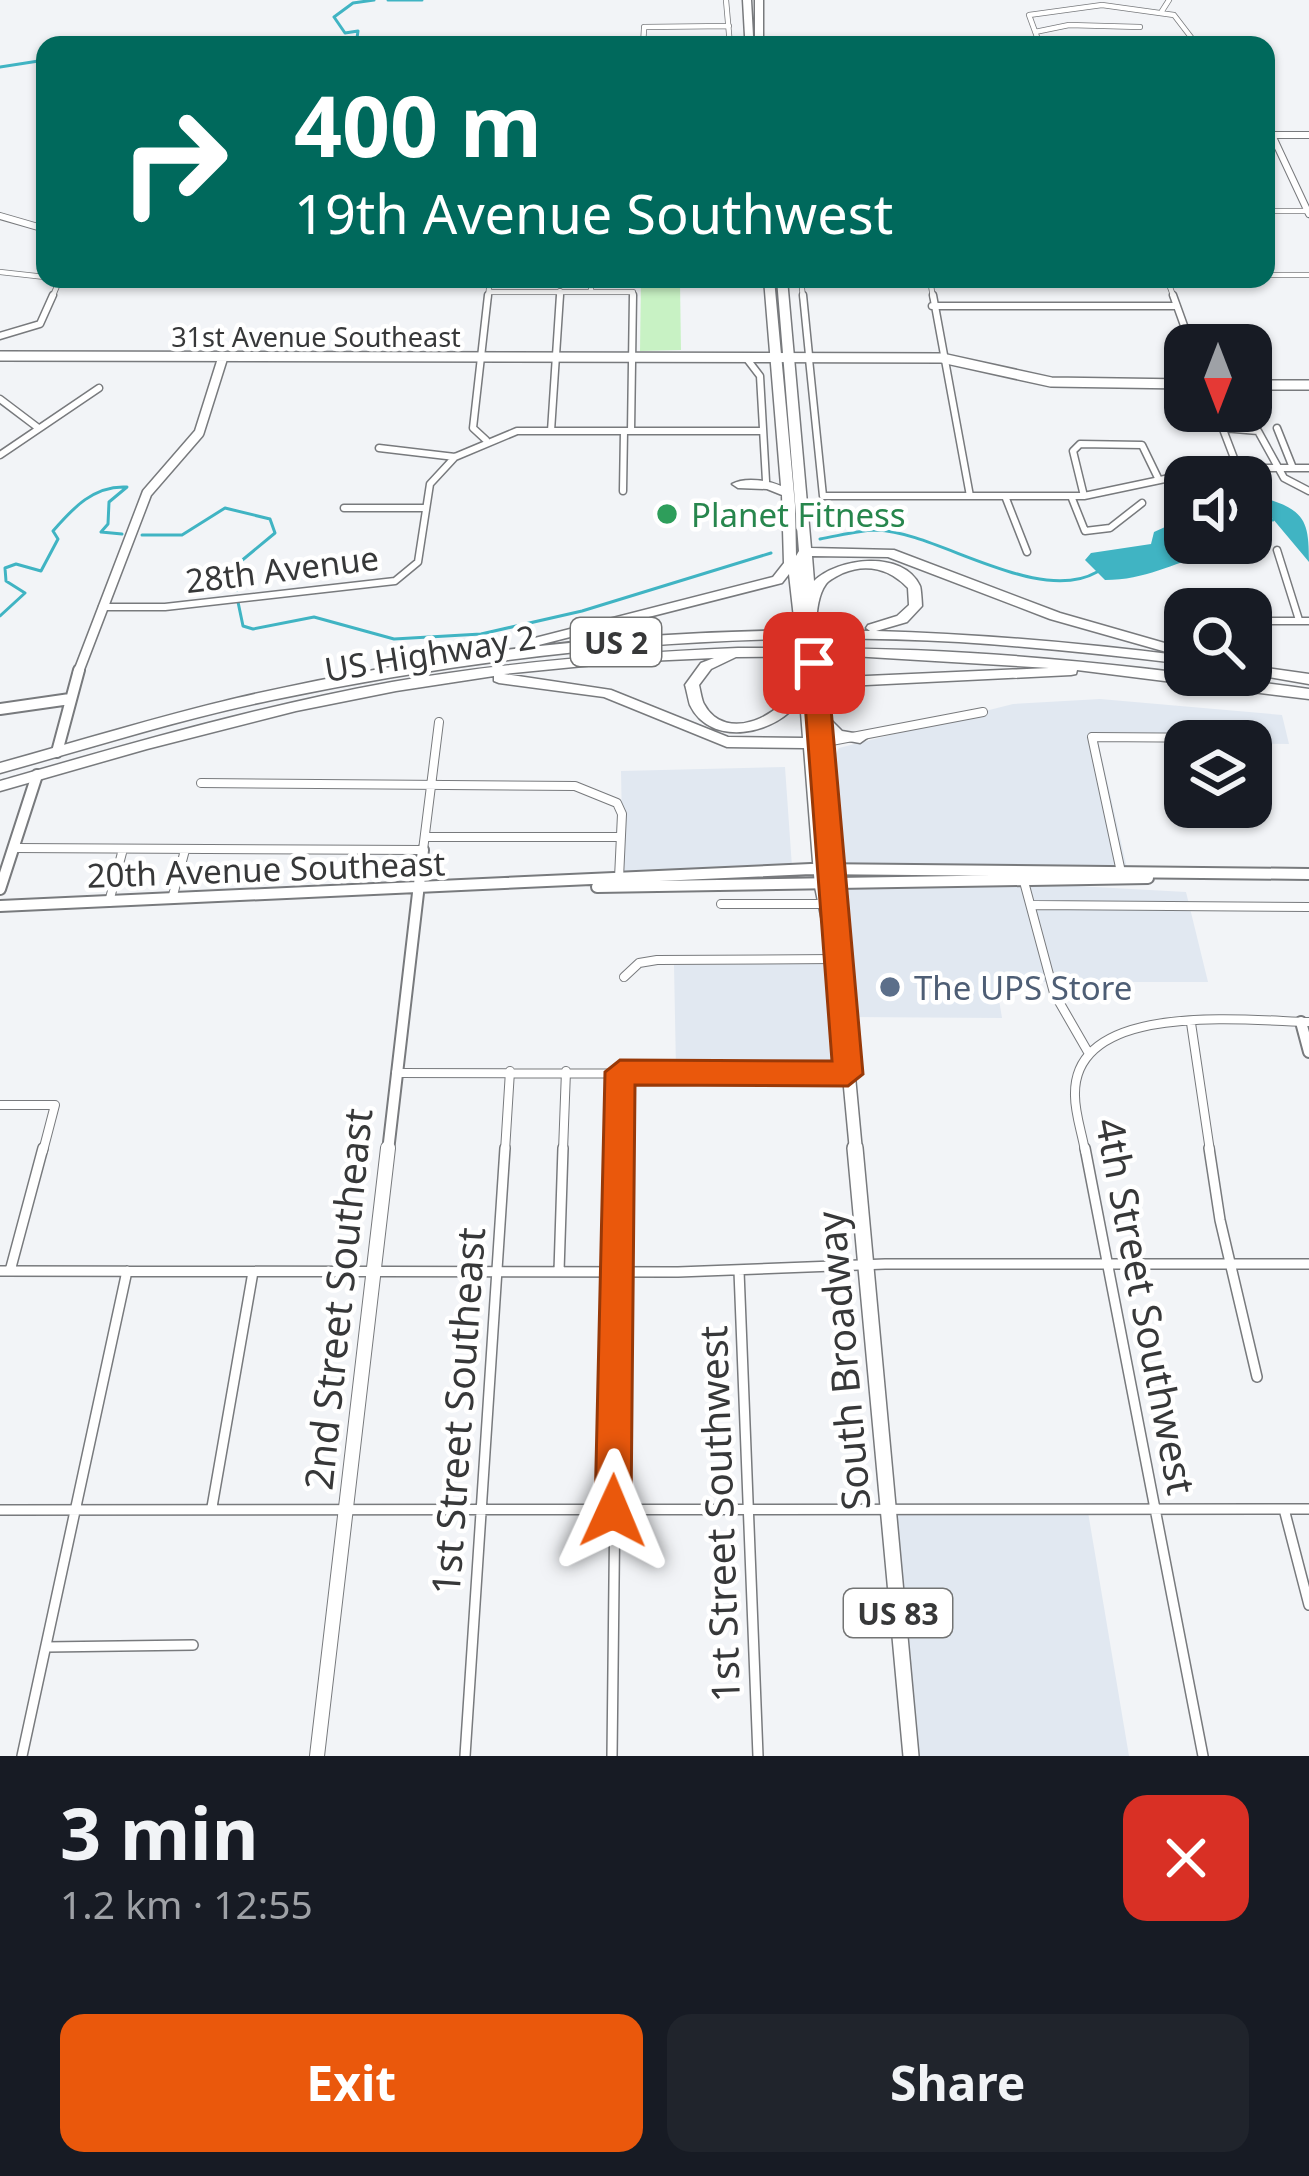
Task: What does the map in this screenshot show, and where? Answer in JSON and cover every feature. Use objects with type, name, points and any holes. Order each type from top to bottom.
[{"type":"highway","points":[[758,36],[759,0]]},
{"type":"highway","points":[[747,4],[756,36]]},
{"type":"highway","name":"South Broadway","points":[[775,288],[772,305],[780,330]]},
{"type":"highway","name":"South Broadway","points":[[777,288],[795,566],[807,617]]},
{"type":"highway","points":[[772,305],[783,357]]},
{"type":"highway","points":[[752,357],[771,347],[780,330]]},
{"type":"highway","name":"South Broadway","points":[[783,357],[793,406],[790,487],[805,551],[808,666],[838,959]]},
{"type":"highway","points":[[468,661],[777,580],[790,564],[790,487],[738,484]]},
{"type":"highway","points":[[803,532],[816,545],[890,553],[1072,622],[1164,650]]},
{"type":"highway","points":[[795,566],[805,551],[837,549]]},
{"type":"highway","points":[[807,617],[821,580],[845,566],[888,568],[914,587],[916,606],[895,623],[820,633]]},
{"type":"highway","name":"US Highway 2","points":[[0,768],[188,715],[357,678],[653,638],[820,633],[961,637],[1164,654]]},
{"type":"highway","points":[[787,649],[710,663],[694,680],[696,704],[720,723],[760,726],[793,706],[808,666]]},
{"type":"highway","name":"US Highway 2","points":[[0,783],[210,725],[400,685],[629,657],[787,649],[964,653],[1164,674]]},
{"type":"highway","name":"South Broadway","points":[[808,666],[819,713],[816,743]]},
{"type":"highway","points":[[852,740],[838,735],[819,713],[830,687],[851,681],[1079,670],[1164,675]]},
{"type":"highway","points":[[1272,672],[1309,679]]},
{"type":"highway","points":[[400,685],[495,678],[558,683],[606,694],[712,738],[800,750],[818,767],[852,740]]},
{"type":"highway","name":"US Highway 2","points":[[1272,689],[1309,694]]},
{"type":"highway","points":[[37,776],[188,715]]},
{"type":"highway","points":[[769,744],[816,743]]},
{"type":"highway","points":[[0,783],[53,761],[56,752]]},
{"type":"highway","name":"South Broadway","points":[[827,875],[826,904],[838,959]]},
{"type":"main road","name":"South Broadway","points":[[838,959],[911,1756]]},
{"type":"street","points":[[726,0],[730,36]]},
{"type":"street","points":[[1162,10],[1169,0]]},
{"type":"street","points":[[1037,36],[1029,15],[1075,6],[1162,10],[1186,23],[1192,36]]},
{"type":"street","points":[[1132,9],[1144,36]]},
{"type":"street","points":[[1035,32],[1069,25],[1139,27]]},
{"type":"street","points":[[644,36],[644,28],[729,26]]},
{"type":"street","points":[[1275,133],[1309,135]]},
{"type":"street","points":[[1275,146],[1308,212],[1275,211]]},
{"type":"street","points":[[0,216],[36,226]]},
{"type":"street","points":[[0,272],[36,276]]},
{"type":"street","points":[[1275,275],[1309,275]]},
{"type":"street","points":[[0,336],[40,324],[56,288]]},
{"type":"street","points":[[486,440],[472,428],[489,288]]},
{"type":"street","points":[[802,288],[823,496],[1084,496],[1164,479]]},
{"type":"street","points":[[931,288],[970,496]]},
{"type":"street","points":[[1170,288],[1183,324]]},
{"type":"street","points":[[551,430],[560,291]]},
{"type":"street","points":[[489,292],[633,292],[623,491]]},
{"type":"street","points":[[932,306],[1177,306]]},
{"type":"street","points":[[0,370],[2,356]]},
{"type":"street","name":"31st Avenue Southeast","points":[[2,356],[942,358],[1051,382],[1164,384]]},
{"type":"street","points":[[56,752],[99,607],[153,480],[200,433],[223,357]]},
{"type":"street","points":[[752,357],[760,376],[766,481]]},
{"type":"street","points":[[1272,385],[1309,385]]},
{"type":"street","points":[[0,455],[99,388]]},
{"type":"street","points":[[0,399],[37,427]]},
{"type":"street","points":[[1277,428],[1293,468]]},
{"type":"street","points":[[379,448],[455,457],[517,430],[762,431]]},
{"type":"street","points":[[1259,432],[1285,478],[1309,491]]},
{"type":"street","points":[[1084,496],[1075,446],[1145,447],[1160,480]]},
{"type":"street","name":"28th Avenue","points":[[99,607],[165,607],[395,581],[418,562],[435,473],[455,457]]},
{"type":"street","points":[[1272,467],[1309,468]]},
{"type":"street","points":[[790,487],[820,476]]},
{"type":"street","points":[[1005,496],[1027,552]]},
{"type":"street","points":[[1071,496],[1085,531],[1110,528],[1142,503]]},
{"type":"street","points":[[344,508],[426,508]]},
{"type":"street","points":[[1272,620],[1304,621],[1277,550]]},
{"type":"street","points":[[0,709],[70,699]]},
{"type":"street","points":[[816,743],[852,740],[983,712]]},
{"type":"street","name":"2nd Street Southeast","points":[[317,1756],[439,722]]},
{"type":"street","points":[[1122,875],[1091,737],[1164,738]]},
{"type":"street","points":[[0,889],[37,776]]},
{"type":"street","points":[[201,783],[575,785],[617,802],[619,878]]},
{"type":"street","points":[[15,848],[185,849],[621,837]]},
{"type":"street","points":[[109,902],[123,848]]},
{"type":"street","points":[[172,900],[185,849]]},
{"type":"street","points":[[533,886],[619,878],[1309,874]]},
{"type":"street","points":[[533,886],[827,875]]},
{"type":"street","points":[[1022,875],[1063,1023],[1088,1052],[1124,1028],[1305,1022],[1309,1052]]},
{"type":"street","name":"20th Avenue Southeast","points":[[0,906],[533,886]]},
{"type":"street","points":[[721,904],[826,904]]},
{"type":"street","points":[[1034,905],[1309,907]]},
{"type":"street","points":[[624,977],[639,962],[656,960],[838,959]]},
{"type":"street","points":[[1191,1023],[1229,1265],[1257,1377]]},
{"type":"street","name":"4th Street Southwest","points":[[1088,1052],[1075,1092],[1203,1756]]},
{"type":"street","name":"1st Street Southeast","points":[[465,1756],[510,1071]]},
{"type":"street","points":[[559,1270],[566,1071]]},
{"type":"street","points":[[396,1072],[848,1074]]},
{"type":"street","points":[[612,1756],[620,1072]]},
{"type":"street","points":[[0,1105],[55,1105],[5,1271],[1309,1264]]},
{"type":"street","name":"1st Street Southwest","points":[[739,1270],[758,1756]]},
{"type":"street","points":[[22,1756],[127,1271]]},
{"type":"street","points":[[212,1507],[253,1272]]},
{"type":"street","points":[[1284,1509],[1309,1605]]},
{"type":"street","points":[[0,1510],[1309,1509]]},
{"type":"street","points":[[46,1647],[194,1645]]},
{"type":"shaded area","points":[[1100,699],[1282,715],[1289,744],[1272,744],[1272,720],[1164,720],[1164,742],[1098,741],[1127,868],[836,867],[829,768],[839,748],[1013,704]]},
{"type":"shaded area","points":[[785,767],[792,867],[623,876],[621,771]]},
{"type":"shaded area","points":[[1040,884],[1186,892],[1208,982],[996,982],[1002,1018],[850,1017],[841,885]]},
{"type":"shaded area","points":[[831,963],[843,1069],[676,1069],[674,965]]},
{"type":"shaded area","points":[[896,1510],[1088,1512],[1129,1756],[916,1756]]},
{"type":"green space","points":[[641,288],[680,288],[681,350],[640,351]]},
{"type":"water","points":[[1272,501],[1302,519],[1309,562],[1272,518]]},
{"type":"water","points":[[1164,527],[1164,564],[1178,564],[1105,580],[1085,560],[1091,553],[1151,544],[1154,532]]},
{"type":"waterway","points":[[357,36],[358,31],[345,33],[334,17],[353,3],[374,0]]},
{"type":"waterway","points":[[388,0],[422,0]]},
{"type":"waterway","points":[[0,67],[36,61]]},
{"type":"waterway","points":[[0,616],[25,593],[6,581],[5,568],[16,564],[41,571],[58,539],[53,531],[85,500],[104,490],[127,487],[109,502],[108,524],[101,532],[122,534]]},
{"type":"waterway","points":[[142,535],[182,535],[225,508],[270,519],[275,533],[240,562],[237,590]]},
{"type":"waterway","points":[[820,539],[877,530],[1046,580],[1073,580],[1097,572]]},
{"type":"waterway","points":[[238,602],[243,626],[253,629],[314,617],[394,639],[481,634],[582,611],[771,553]]},
{"type":"place","name":"Planet Fitness","points":[[667,514]]},
{"type":"place","name":"The UPS Store","points":[[890,987]]},
{"type":"route","points":[[613,1511],[620,1072],[848,1074],[814,663]]}]
